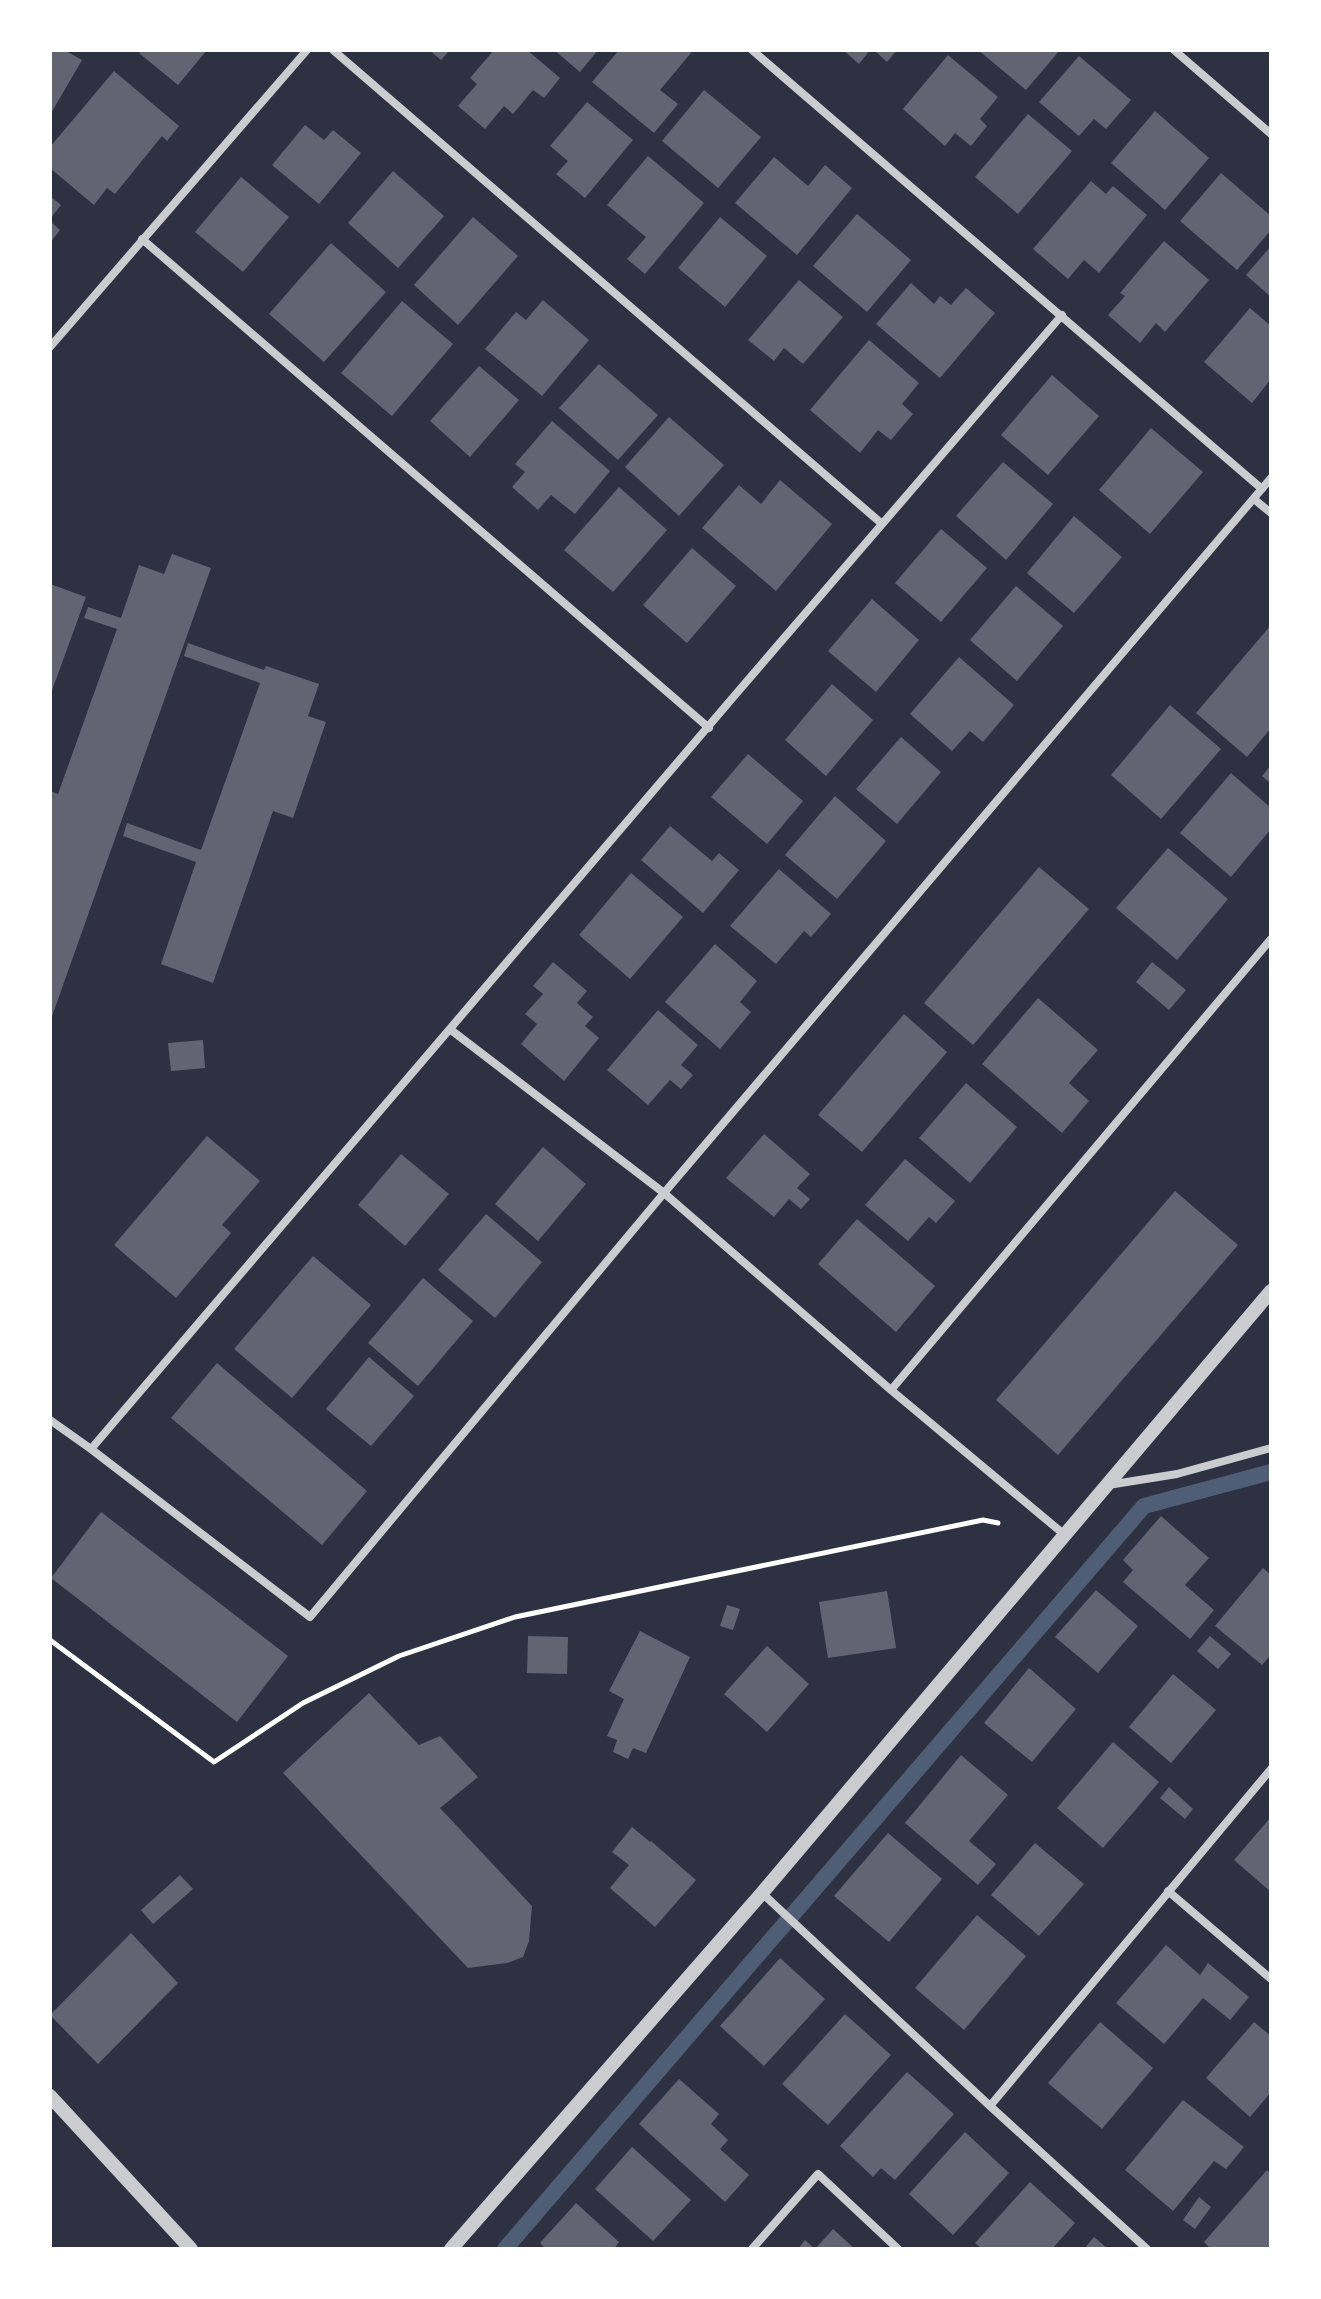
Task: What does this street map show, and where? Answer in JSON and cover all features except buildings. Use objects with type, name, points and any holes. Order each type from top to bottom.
[{"type":"street","points":[[50,347],[307,50]]},
{"type":"street","points":[[333,50],[881,523]]},
{"type":"street","points":[[752,50],[1262,489]]},
{"type":"street","points":[[1174,50],[1271,134]]},
{"type":"street","points":[[142,239],[709,728]]},
{"type":"street","points":[[91,1449],[1062,315]]},
{"type":"street","points":[[50,1420],[310,1617],[664,1193],[1271,478]]},
{"type":"street","points":[[1254,499],[1271,513]]},
{"type":"street","points":[[891,1390],[1271,939]]},
{"type":"street","points":[[451,1030],[664,1193],[891,1390],[1066,1536]]},
{"type":"street","points":[[451,2249],[767,1898],[1271,1291]]},
{"type":"street","points":[[1107,1485],[1177,1474],[1271,1448]]},
{"type":"street","points":[[990,2106],[1271,1769]]},
{"type":"street","points":[[1168,1891],[1271,1979]]},
{"type":"street","points":[[767,1898],[1147,2249]]},
{"type":"street","points":[[50,2096],[191,2249]]},
{"type":"street","points":[[752,2249],[818,2174],[898,2249]]},
{"type":"path","points":[[50,1640],[214,1762],[303,1703],[399,1656],[515,1617],[983,1520],[1066,1536]]},
{"type":"waterway","points":[[505,2249],[1144,1506],[1271,1472]]}]
